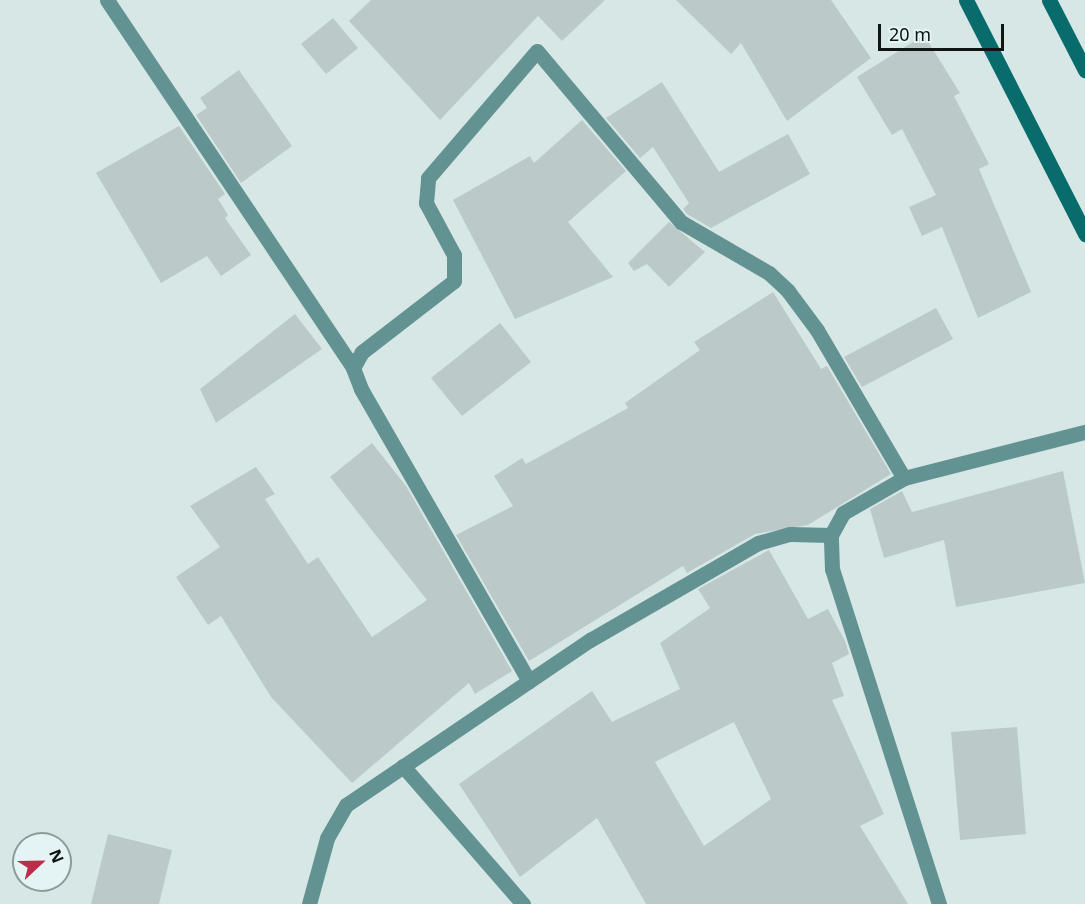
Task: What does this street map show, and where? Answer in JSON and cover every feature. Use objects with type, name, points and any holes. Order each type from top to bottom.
[{"type":"street","points":[[108,0],[353,368],[361,389],[529,681]]},
{"type":"street","points":[[966,0],[1085,234]]},
{"type":"street","points":[[1050,0],[1085,70]]},
{"type":"street","points":[[353,368],[362,352],[454,281],[454,255],[426,203],[428,178],[537,51],[681,222],[769,273],[788,291],[817,330],[904,478]]},
{"type":"street","points":[[939,904],[832,569],[831,535],[843,513],[904,478],[1085,432]]},
{"type":"street","points":[[309,904],[327,838],[346,805],[590,640],[758,543],[790,534],[831,535]]},
{"type":"street","points":[[403,766],[524,904]]},
{"type":"building","points":[[371,0],[605,0],[562,41],[538,16],[440,120],[349,21]]},
{"type":"building","points":[[676,0],[831,0],[871,58],[787,121],[741,43],[731,54]]},
{"type":"building","points":[[333,18],[358,48],[326,74],[301,44]]},
{"type":"building","points":[[924,35],[960,93],[954,96],[989,164],[979,169],[1031,292],[978,318],[942,227],[922,236],[909,207],[936,195],[902,129],[892,135],[857,77]]},
{"type":"building","points":[[239,70],[292,146],[241,183],[196,115],[207,108],[200,98]]},
{"type":"building","points":[[662,82],[719,172],[788,134],[810,174],[711,228],[687,214],[683,209],[689,203],[653,147],[640,158],[606,118]]},
{"type":"building","points":[[582,120],[626,171],[568,222],[613,277],[515,319],[453,200],[530,156],[534,163]]},
{"type":"building","points":[[179,126],[225,194],[218,199],[228,215],[225,218],[251,255],[221,276],[207,256],[161,283],[96,173]]},
{"type":"building","points":[[669,222],[705,252],[669,287],[647,264],[634,271],[628,263]]},
{"type":"building","points":[[773,292],[821,369],[827,366],[891,474],[808,525],[755,534],[687,573],[683,566],[529,661],[456,535],[513,506],[494,476],[522,458],[526,464],[628,408],[625,403],[700,350],[694,342]]},
{"type":"building","points":[[936,308],[953,339],[862,387],[844,357]]},
{"type":"building","points":[[295,314],[322,349],[216,423],[200,389]]},
{"type":"building","points":[[500,323],[531,362],[462,416],[431,378]]},
{"type":"building","points":[[372,443],[406,486],[512,671],[475,694],[469,683],[352,783],[271,697],[221,616],[208,625],[176,577],[220,547],[190,506],[256,467],[275,494],[265,499],[308,564],[318,557],[372,637],[427,600],[330,477]]},
{"type":"building","points":[[1063,471],[1085,583],[956,607],[944,540],[884,558],[870,509],[902,491],[912,512]]},
{"type":"building","points":[[769,550],[808,619],[828,609],[845,641],[849,654],[832,663],[844,696],[832,700],[884,814],[860,826],[908,904],[646,904],[597,818],[520,877],[459,784],[592,691],[612,722],[680,689],[660,643],[710,608],[698,589]],"holes":[[[734,722],[771,799],[704,846],[655,762]]]},
{"type":"building","points":[[1017,727],[1026,834],[960,840],[951,732]]},
{"type":"building","points":[[108,834],[172,850],[159,904],[91,904]]}]
